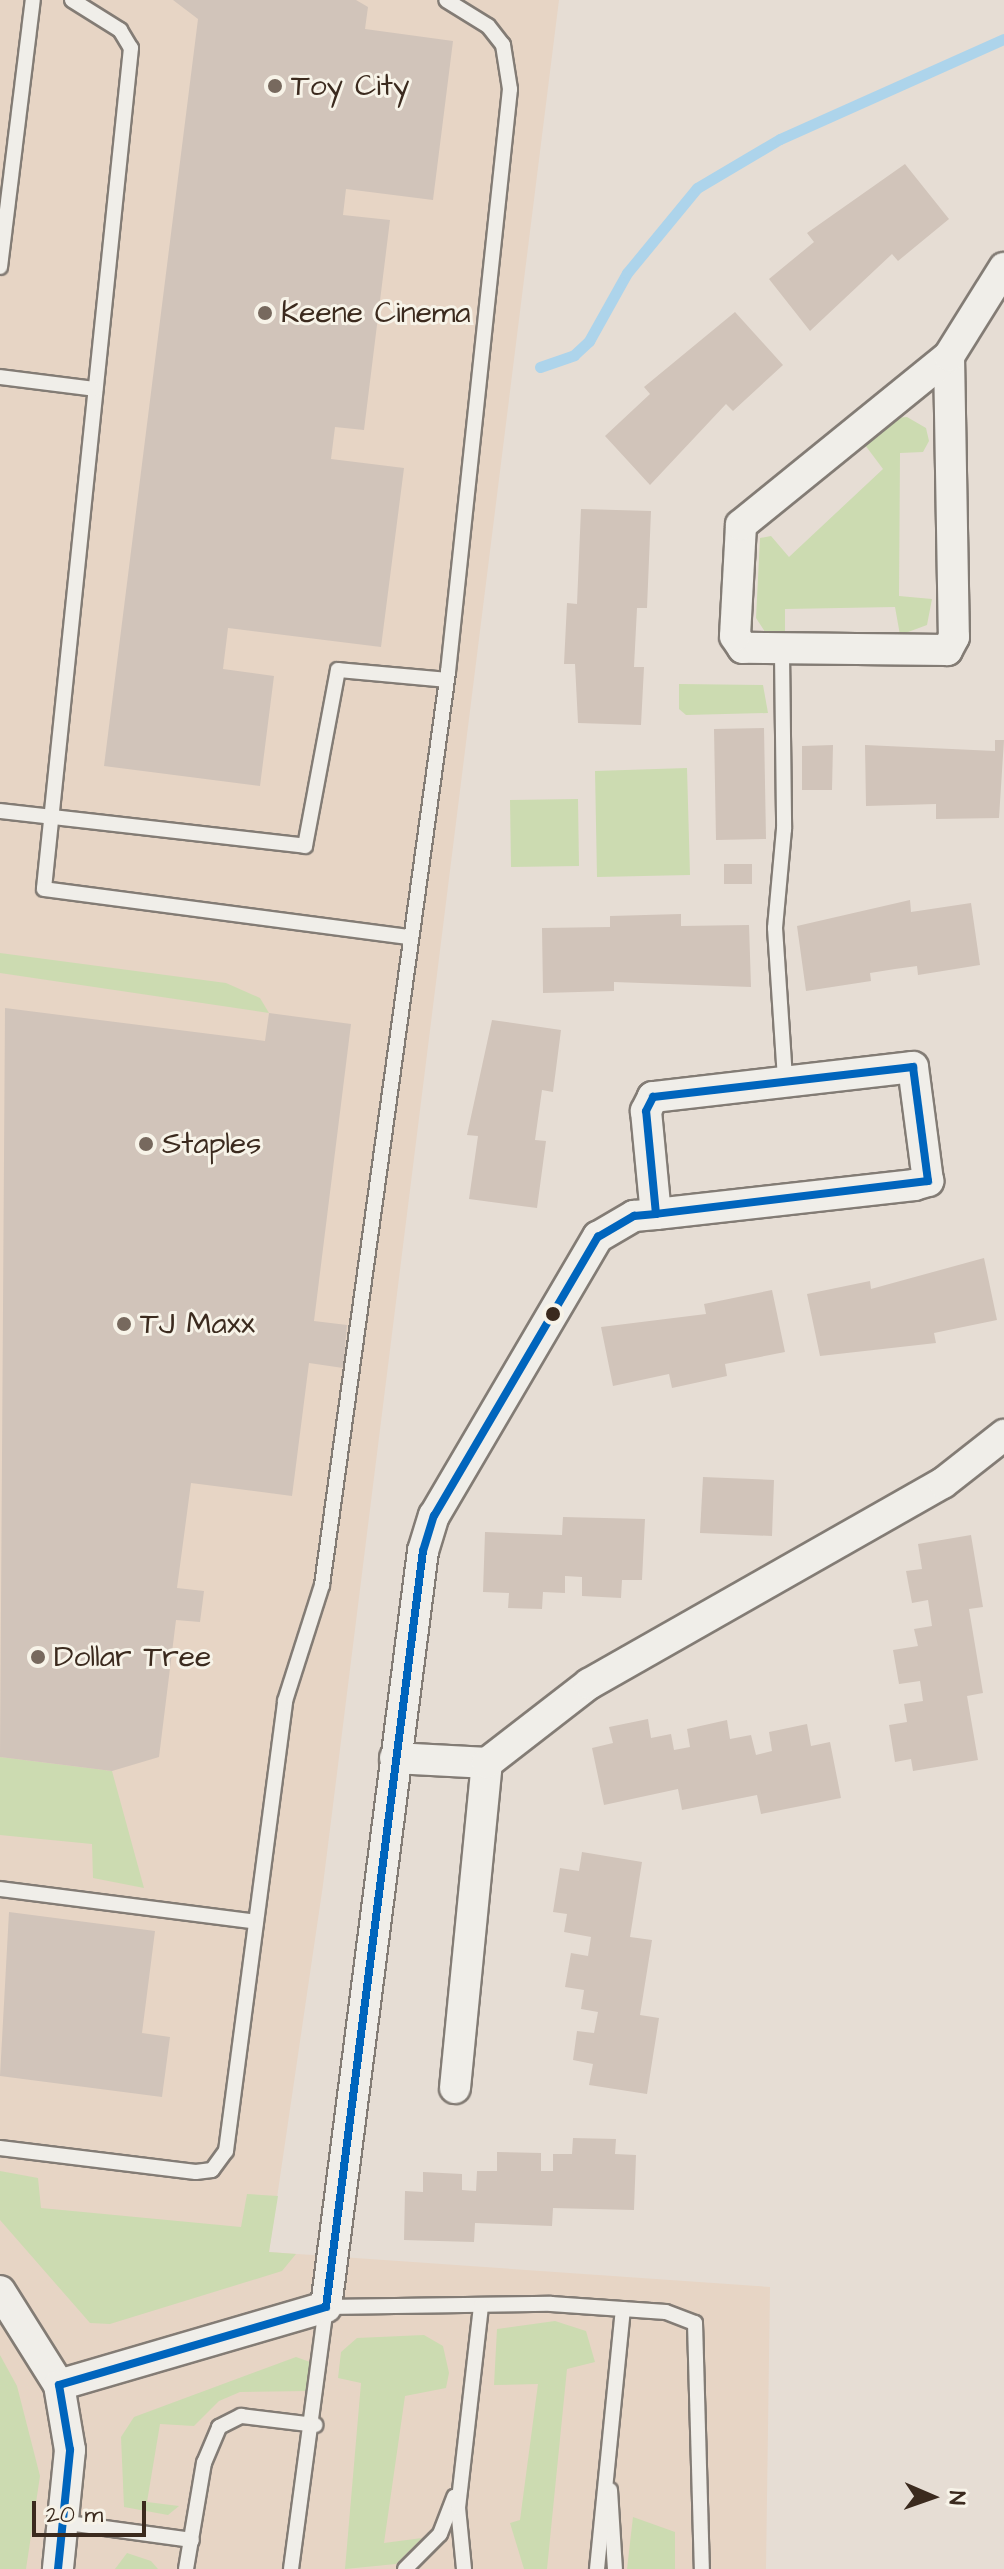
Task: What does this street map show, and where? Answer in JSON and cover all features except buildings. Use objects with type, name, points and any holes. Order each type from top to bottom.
[{"type":"street","points":[[949,356],[954,637],[947,650],[782,653],[743,648],[735,636],[741,525],[949,356],[1004,268]]},
{"type":"street","points":[[59,2385],[326,2307],[423,1551],[434,1516],[598,1237],[634,1216],[656,1214],[928,1181],[913,1067],[785,1077],[653,1097],[646,1111],[656,1214]]},
{"type":"street","points":[[395,1758],[487,1763],[589,1684],[943,1483],[1004,1435]]},
{"type":"street","points":[[455,2088],[487,1763]]},
{"type":"street","points":[[0,2291],[59,2385],[70,2450],[68,2523],[58,2569]]},
{"type":"lane","points":[[0,267],[33,0]]},
{"type":"lane","points":[[72,0],[120,30],[131,48],[42,881],[50,893],[411,937]]},
{"type":"lane","points":[[0,2148],[196,2172],[220,2163],[285,1701],[322,1585],[447,680],[511,70],[488,26],[446,0]]},
{"type":"lane","points":[[0,377],[95,389]]},
{"type":"lane","points":[[782,653],[784,829],[775,928],[785,1077]]},
{"type":"lane","points":[[0,811],[305,846],[338,670],[447,680]]},
{"type":"lane","points":[[0,1889],[256,1922]]},
{"type":"lane","points":[[464,2569],[461,2478],[481,2305]]},
{"type":"lane","points":[[291,2569],[315,2425],[326,2307],[481,2305],[623,2309],[684,2317],[700,2334],[702,2569]]},
{"type":"lane","points":[[597,2569],[623,2309]]},
{"type":"lane","points":[[186,2569],[204,2463],[219,2427],[241,2416],[315,2425]]},
{"type":"lane","points":[[607,2470],[615,2569]]},
{"type":"lane","points":[[405,2569],[440,2534],[461,2478]]},
{"type":"lane","points":[[68,2523],[192,2540]]},
{"type":"shaded area","points":[[0,0],[559,0],[323,1885],[269,2252],[770,2287],[766,2569],[0,2569]]},
{"type":"green space","points":[[907,417],[926,428],[929,441],[923,452],[900,453],[899,596],[932,599],[927,625],[900,635],[895,607],[785,609],[785,634],[769,638],[756,618],[760,538],[771,536],[789,557],[883,469],[865,445],[895,418]]},
{"type":"green space","points":[[679,684],[763,685],[768,713],[686,715],[679,709]]},
{"type":"green space","points":[[687,768],[690,875],[597,877],[595,771]]},
{"type":"green space","points":[[578,799],[579,866],[511,867],[510,800]]},
{"type":"green space","points":[[0,953],[226,983],[260,998],[269,1013],[0,973]]},
{"type":"green space","points":[[0,1757],[112,1771],[144,1888],[93,1878],[92,1844],[0,1835]]},
{"type":"green space","points":[[0,2171],[38,2178],[41,2208],[241,2227],[247,2194],[278,2196],[269,2252],[296,2254],[282,2271],[110,2324],[90,2323],[0,2220]]},
{"type":"green space","points":[[555,2321],[586,2331],[595,2362],[567,2369],[547,2569],[524,2569],[510,2523],[520,2520],[538,2384],[494,2385],[497,2329]]},
{"type":"green space","points":[[424,2335],[443,2346],[449,2373],[446,2388],[405,2396],[384,2543],[422,2538],[396,2564],[345,2569],[361,2383],[338,2378],[341,2352],[357,2338]]},
{"type":"green space","points":[[0,2355],[17,2386],[40,2476],[26,2569],[0,2569]]},
{"type":"green space","points":[[296,2357],[310,2362],[309,2391],[240,2392],[219,2401],[194,2426],[160,2424],[147,2502],[179,2506],[168,2515],[124,2507],[121,2437],[134,2417]]},
{"type":"green space","points":[[633,2517],[675,2532],[675,2569],[627,2569]]},
{"type":"green space","points":[[127,2553],[151,2561],[158,2569],[115,2569]]},
{"type":"waterway","points":[[540,367],[574,355],[589,341],[627,273],[697,188],[780,139],[1004,39]]},
{"type":"transit line","points":[[913,1067],[928,1181],[656,1214],[646,1111],[653,1097],[913,1067]]},
{"type":"transit line","points":[[58,2569],[70,2450],[59,2385],[326,2307],[423,1551],[434,1516],[598,1237],[634,1216],[656,1214]]},
{"type":"place","name":"Toy City","points":[[275,86]]},
{"type":"place","name":"Keene Cinema","points":[[265,313]]},
{"type":"place","name":"Staples","points":[[146,1144]]},
{"type":"place","name":"TJ Maxx","points":[[124,1324]]},
{"type":"place","name":"Dollar Tree","points":[[38,1657]]}]
